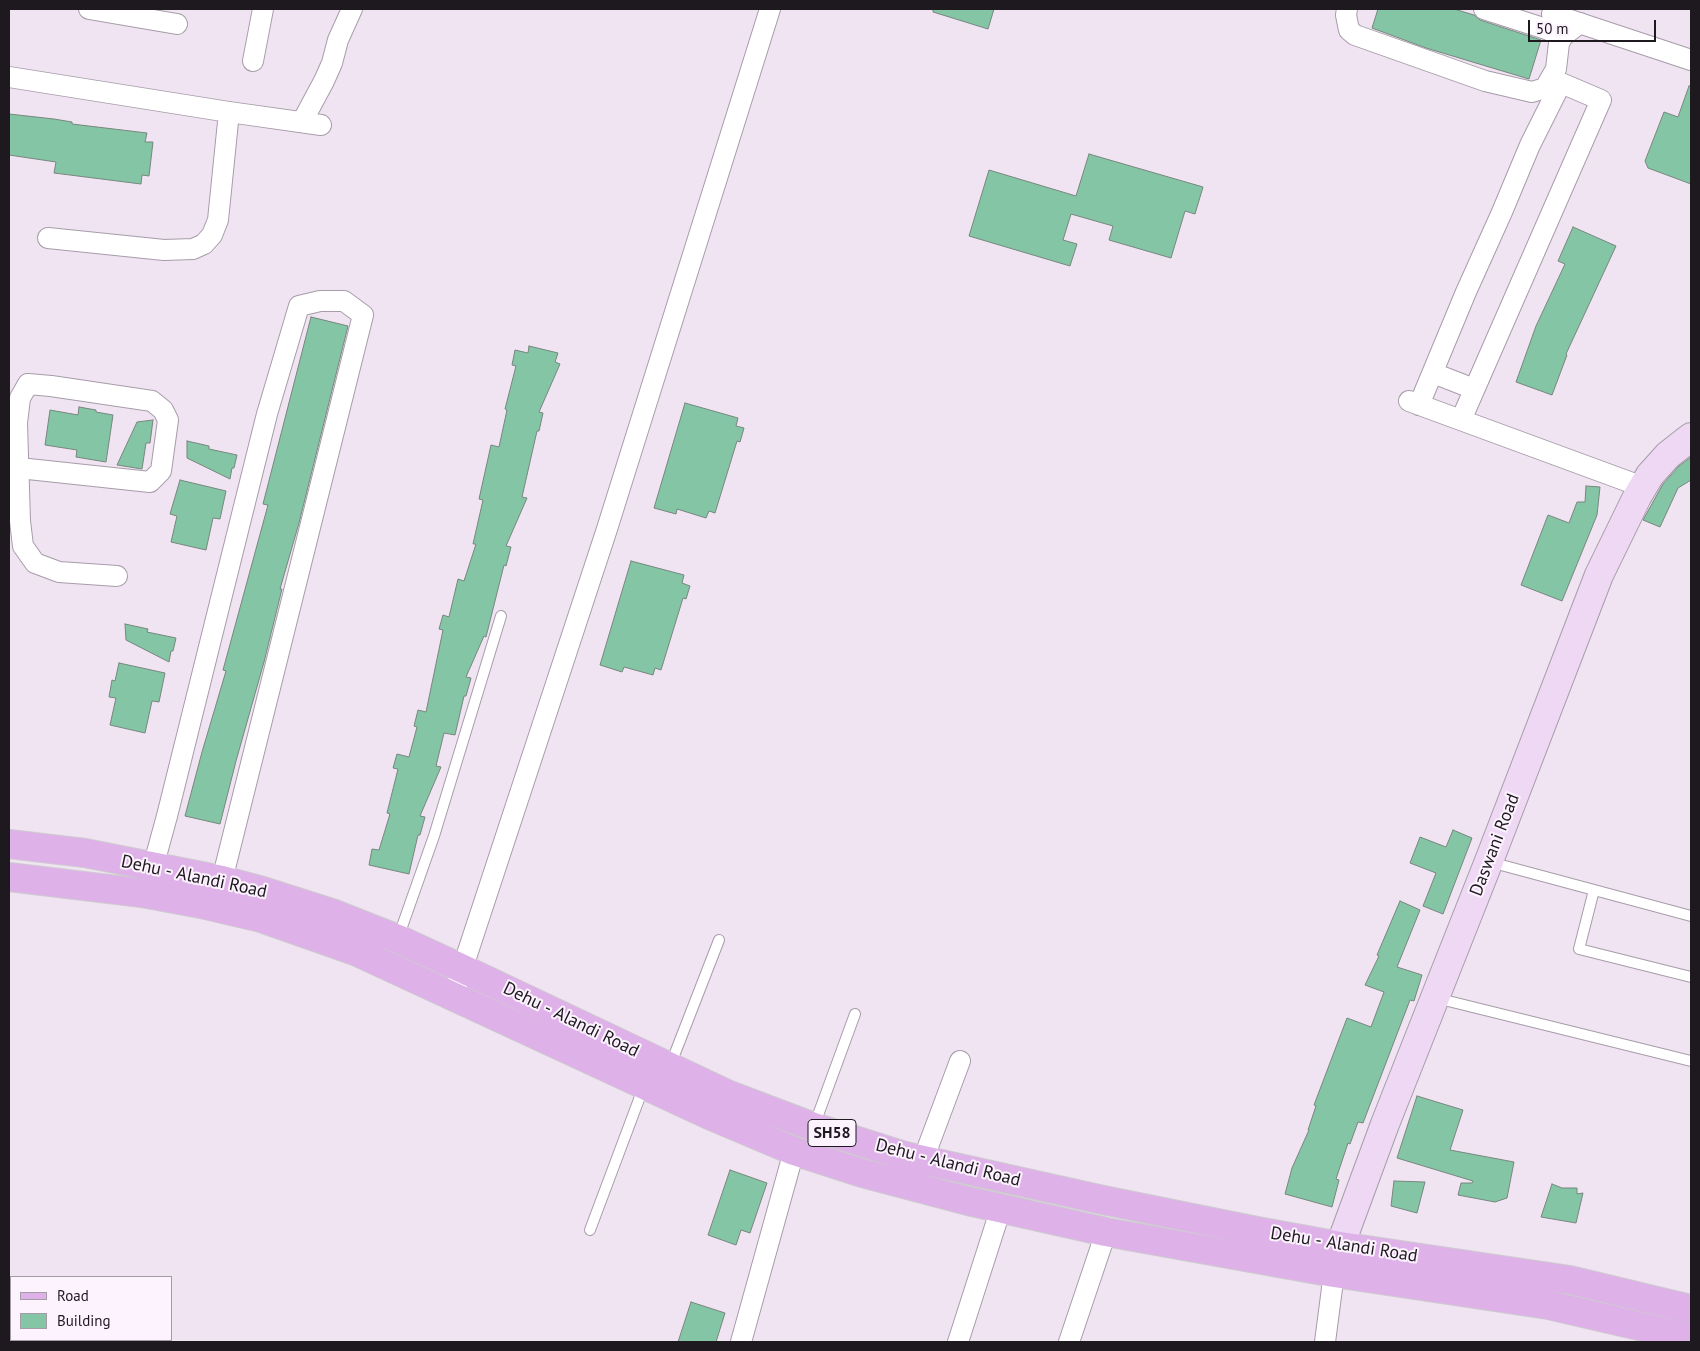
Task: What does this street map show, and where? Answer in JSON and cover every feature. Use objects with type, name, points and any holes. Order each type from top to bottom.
[{"type":"main road","name":"Dehu - Alandi Road","points":[[9,844],[85,853],[222,880],[332,913],[398,939],[463,968],[727,1094],[814,1127],[905,1156],[1103,1200],[1340,1246],[1570,1280],[1691,1309]]},
{"type":"main road","name":"Dehu - Alandi Road","points":[[9,877],[142,893],[202,904],[261,918],[355,951],[709,1115],[794,1151],[862,1173],[1000,1208],[1106,1232],[1334,1273],[1548,1305],[1691,1338]]},
{"type":"street","points":[[89,9],[177,24]]},
{"type":"street","points":[[253,61],[263,9]]},
{"type":"street","points":[[9,77],[229,112],[312,123],[338,40],[352,9]]},
{"type":"street","points":[[453,997],[607,529],[770,9]]},
{"type":"street","points":[[1348,9],[1346,15],[1349,30],[1354,35],[1486,81],[1532,92],[1545,88],[1556,69],[1559,43],[1563,36],[1580,23]]},
{"type":"street","points":[[1484,9],[1563,36]]},
{"type":"street","points":[[1552,14],[1691,60]]},
{"type":"street","points":[[1563,36],[1573,88]]},
{"type":"street","points":[[1461,420],[1601,100],[1561,82],[1530,145],[1466,292],[1433,374],[1414,403],[1643,487]]},
{"type":"street","points":[[48,238],[164,250],[193,250],[204,244],[212,234],[218,220],[229,112]]},
{"type":"street","points":[[152,866],[167,816],[267,414],[299,306],[320,301],[344,301],[363,315],[222,880]]},
{"type":"street","points":[[1433,374],[1474,389]]},
{"type":"street","points":[[18,468],[150,482],[161,472],[168,420],[163,410],[152,401],[28,384],[20,398],[13,423],[18,468],[20,522],[16,546],[35,563],[59,572],[117,576]]},
{"type":"street","name":"Daswani Road","points":[[1334,1273],[1340,1246],[1599,575],[1650,475],[1668,455],[1691,436]]},
{"type":"street","points":[[923,1160],[960,1061]]},
{"type":"street","points":[[741,1342],[794,1151]]},
{"type":"street","points":[[958,1342],[1000,1208]]},
{"type":"street","points":[[1069,1342],[1106,1232]]},
{"type":"street","points":[[1325,1342],[1334,1273]]},
{"type":"lane","points":[[398,939],[434,836],[501,616]]},
{"type":"lane","points":[[1489,861],[1691,916]]},
{"type":"lane","points":[[1594,890],[1578,949],[1691,977]]},
{"type":"lane","points":[[670,1067],[719,940]]},
{"type":"lane","points":[[1435,998],[1691,1060]]},
{"type":"lane","points":[[814,1127],[855,1014]]},
{"type":"lane","points":[[590,1230],[644,1085]]},
{"type":"building","points":[[933,9],[994,9],[988,29],[933,12]]},
{"type":"building","points":[[1378,9],[1454,9],[1474,15],[1480,20],[1541,40],[1529,79],[1426,48],[1372,28]]},
{"type":"building","points":[[1689,86],[1691,86],[1691,184],[1648,168],[1645,161],[1664,112],[1678,117]]},
{"type":"building","points":[[9,114],[147,133],[145,142],[153,142],[149,176],[142,175],[141,184],[54,173],[56,162],[9,155]]},
{"type":"building","points":[[1089,154],[1203,187],[1195,214],[1185,211],[1171,258],[1109,240],[1113,226],[1071,214],[1063,240],[1077,244],[1070,266],[969,236],[989,170],[1076,196]]},
{"type":"building","points":[[1573,227],[1616,246],[1566,354],[1552,395],[1516,382],[1536,326],[1565,264],[1558,261]]},
{"type":"building","points":[[311,317],[348,326],[299,523],[280,589],[282,589],[264,662],[220,824],[185,816],[226,671],[223,670],[268,505],[263,504]]},
{"type":"building","points":[[529,346],[558,353],[555,362],[560,364],[539,412],[543,413],[522,497],[527,498],[506,546],[511,547],[506,566],[504,565],[486,637],[484,636],[466,677],[471,678],[466,696],[464,696],[455,735],[444,733],[436,766],[441,767],[420,816],[425,817],[420,835],[418,835],[409,874],[369,865],[372,849],[379,850],[390,814],[387,813],[398,769],[393,768],[397,754],[409,757],[417,727],[414,726],[418,710],[426,712],[443,630],[439,629],[443,615],[449,617],[458,579],[464,581],[476,544],[473,544],[483,500],[479,499],[491,445],[499,447],[507,410],[505,409],[516,366],[512,365],[515,350],[528,353]]},
{"type":"building","points":[[685,403],[738,418],[736,426],[744,428],[740,442],[737,441],[715,513],[709,511],[706,518],[677,509],[676,514],[654,508]]},
{"type":"building","points":[[79,407],[113,415],[106,462],[76,457],[77,450],[45,445],[50,410],[78,415]]},
{"type":"building","points":[[153,420],[150,443],[146,443],[142,469],[117,465],[137,422]]},
{"type":"building","points":[[187,441],[209,446],[209,449],[237,455],[230,479],[187,458]]},
{"type":"building","points":[[1691,457],[1691,480],[1678,488],[1660,527],[1643,520],[1663,484],[1679,466]]},
{"type":"building","points":[[180,480],[226,491],[220,519],[213,518],[206,550],[171,542],[177,516],[170,514]]},
{"type":"building","points":[[1586,486],[1600,487],[1597,515],[1562,601],[1521,585],[1548,515],[1569,523],[1577,502],[1585,502]]},
{"type":"building","points":[[631,561],[684,575],[682,583],[690,586],[686,599],[683,598],[661,670],[655,668],[653,675],[624,667],[622,672],[600,665]]},
{"type":"building","points":[[125,624],[148,629],[147,632],[176,638],[169,662],[126,640]]},
{"type":"building","points":[[119,663],[165,673],[159,702],[152,701],[145,733],[110,725],[116,698],[109,697],[112,680],[115,681]]},
{"type":"building","points":[[1453,830],[1472,838],[1443,914],[1423,906],[1436,873],[1410,863],[1420,837],[1446,847]]},
{"type":"building","points":[[1400,901],[1420,910],[1397,967],[1422,975],[1414,1001],[1410,1000],[1363,1123],[1358,1122],[1350,1144],[1348,1143],[1336,1179],[1339,1180],[1332,1207],[1285,1194],[1292,1168],[1309,1130],[1316,1106],[1314,1105],[1347,1018],[1371,1027],[1384,992],[1365,985],[1379,956],[1377,955]]},
{"type":"building","points":[[1417,1096],[1463,1110],[1450,1150],[1514,1162],[1507,1198],[1495,1202],[1458,1195],[1461,1183],[1472,1183],[1473,1181],[1397,1158]]},
{"type":"building","points":[[730,1170],[767,1183],[750,1233],[741,1230],[736,1245],[708,1235]]},
{"type":"building","points":[[1394,1181],[1425,1182],[1417,1213],[1391,1206]]},
{"type":"building","points":[[1552,1184],[1562,1188],[1577,1188],[1577,1194],[1583,1193],[1576,1223],[1541,1217]]},
{"type":"building","points":[[691,1302],[725,1313],[716,1342],[678,1342]]}]
